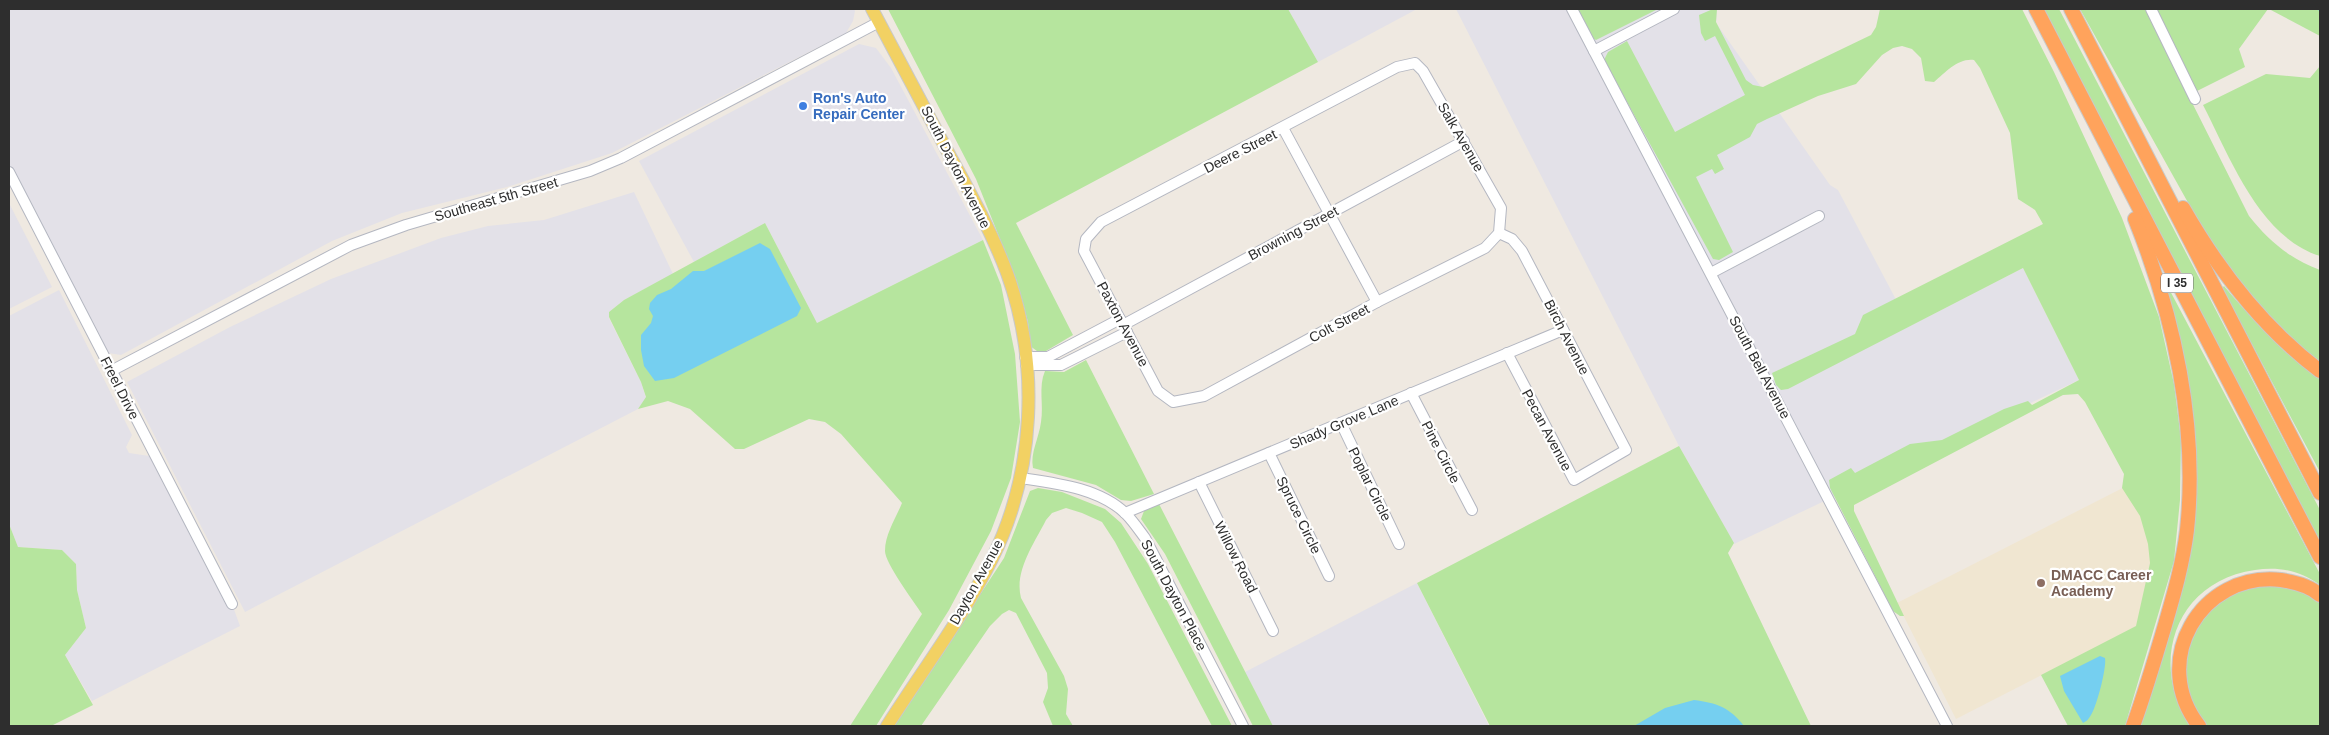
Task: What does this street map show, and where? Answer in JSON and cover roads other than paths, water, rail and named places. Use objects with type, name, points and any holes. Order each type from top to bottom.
[{"type":"highway","name":"I 35","points":[[2036,9],[2320,557]]},
{"type":"highway","name":"I 35","points":[[2071,9],[2320,493]]},
{"type":"highway","points":[[2102,67],[2197,232],[2223,272],[2260,317],[2301,357],[2320,370]]},
{"type":"highway","points":[[2105,144],[2149,254],[2172,337],[2185,405],[2188,444],[2190,488],[2187,530],[2180,572],[2132,726]]},
{"type":"highway","points":[[2199,726],[2190,714],[2182,694],[2178,672],[2179,656],[2190,627],[2214,598],[2247,582],[2271,579],[2294,582],[2320,595]]},
{"type":"main road","name":"South Dayton Avenue","points":[[872,9],[964,182],[995,244],[1007,275]]},
{"type":"main road","name":"Dayton Avenue","points":[[887,726],[968,602],[993,558],[1013,508],[1021,478],[1026,445],[1028,408],[1026,361],[1017,308],[1007,275]]},
{"type":"street","name":"South Bell Avenue","points":[[1572,9],[1947,726]]},
{"type":"street","points":[[1594,51],[1674,9]]},
{"type":"street","points":[[2151,9],[2195,99]]},
{"type":"street","name":"Southeast 5th Street","points":[[111,371],[351,245],[406,225],[567,179],[621,158],[879,22]]},
{"type":"street","name":"Salk Avenue","points":[[1398,67],[1415,63],[1423,71],[1501,208],[1499,233]]},
{"type":"street","name":"Deere Street","points":[[1086,239],[1102,222],[1398,67]]},
{"type":"street","points":[[1284,128],[1377,302]]},
{"type":"street","name":"Browning Street","points":[[1026,361],[1048,357],[1123,325],[1464,141]]},
{"type":"street","name":"Freel Drive","points":[[9,172],[232,604]]},
{"type":"street","points":[[1711,273],[1818,216]]},
{"type":"street","name":"Colt Street","points":[[1173,402],[1204,396],[1377,302],[1485,248],[1499,233]]},
{"type":"street","name":"Birch Avenue","points":[[1499,233],[1512,239],[1522,251],[1626,450]]},
{"type":"street","name":"Paxton Avenue","points":[[1086,239],[1084,251],[1158,391],[1173,402]]},
{"type":"street","name":"Shady Grove Lane","points":[[1125,513],[1563,330]]},
{"type":"street","name":"Pecan Avenue","points":[[1507,353],[1574,480],[1626,450]]},
{"type":"street","name":"Pine Circle","points":[[1411,393],[1472,510]]},
{"type":"street","name":"Poplar Circle","points":[[1341,423],[1399,544]]},
{"type":"street","name":"Spruce Circle","points":[[1269,453],[1329,576]]},
{"type":"street","name":"South Dayton Place","points":[[1021,478],[1071,487],[1103,499],[1125,513],[1145,538],[1243,726]]},
{"type":"street","name":"Willow Road","points":[[1199,482],[1273,631]]},
{"type":"water","points":[[760,243],[770,249],[801,308],[797,316],[674,378],[655,381],[644,366],[641,350],[641,335],[651,323],[653,316],[649,309],[650,303],[657,295],[671,289],[693,271],[704,271]]},
{"type":"water","points":[[2100,656],[2105,658],[2105,663],[2100,689],[2092,714],[2083,723],[2064,691],[2060,676]]},
{"type":"water","points":[[1694,700],[1728,710],[1744,726],[1634,726],[1665,708]]},
{"type":"place","name":"Ron's Auto Repair Center","points":[[803,106]]},
{"type":"place","name":"DMACC Career Academy","points":[[2041,583]]}]
